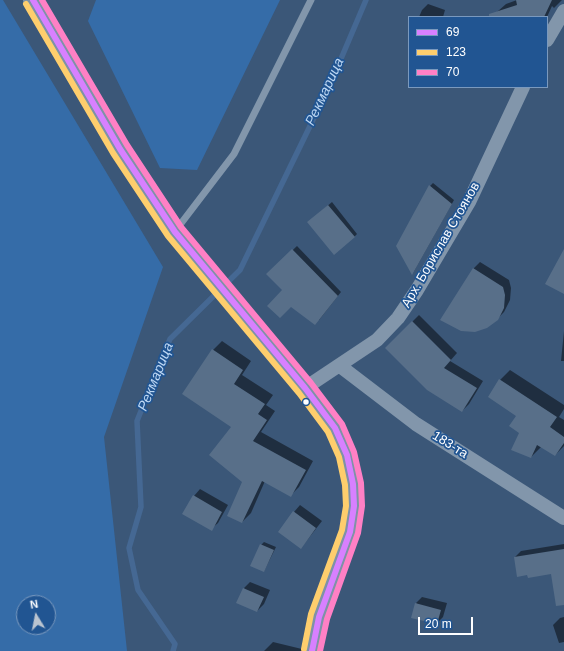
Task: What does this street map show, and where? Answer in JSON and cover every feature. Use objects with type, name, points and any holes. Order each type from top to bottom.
[{"type":"main road","points":[[33,0],[120,149],[180,239],[305,388],[335,428],[347,455],[353,484],[354,506],[350,532],[319,617],[312,651]]},
{"type":"street","points":[[548,38],[564,11]]},
{"type":"street","name":"Арх. Борислав Стоянов","points":[[305,388],[340,366],[376,340],[398,318],[417,290],[469,202],[523,88]]},
{"type":"street","name":"183-та","points":[[340,366],[416,424],[564,518]]},
{"type":"lane","points":[[180,239],[234,154],[311,0]]},
{"type":"shaded area","points":[[0,0],[3,0],[163,267],[104,437],[127,651],[0,651]]},
{"type":"shaded area","points":[[96,0],[280,0],[197,170],[160,168],[88,21]]},
{"type":"building","points":[[516,0],[552,0],[544,16],[489,16],[489,14],[517,5]]},
{"type":"building","points":[[429,185],[452,204],[412,275],[396,246]]},
{"type":"building","points":[[328,205],[355,237],[334,255],[307,222]]},
{"type":"building","points":[[292,249],[338,296],[315,325],[291,307],[280,318],[267,306],[282,290],[266,274]]},
{"type":"building","points":[[564,249],[564,294],[545,284]]},
{"type":"building","points":[[473,268],[503,287],[505,295],[504,308],[498,320],[487,328],[475,332],[461,331],[440,320]]},
{"type":"building","points":[[412,321],[451,360],[444,368],[477,388],[462,412],[427,390],[385,348]]},
{"type":"building","points":[[212,349],[243,370],[234,384],[265,404],[258,414],[267,420],[253,441],[306,470],[291,497],[262,481],[242,523],[227,516],[242,482],[209,455],[231,427],[182,394]]},
{"type":"building","points":[[499,379],[557,417],[550,427],[564,437],[564,443],[555,456],[537,445],[531,458],[511,450],[519,433],[509,426],[516,416],[488,397]]},
{"type":"building","points":[[193,495],[222,512],[212,531],[182,514]]},
{"type":"building","points":[[293,511],[316,528],[301,549],[278,532]]},
{"type":"building","points":[[260,544],[274,550],[264,572],[250,566]]},
{"type":"building","points":[[564,549],[564,605],[556,606],[551,574],[528,578],[527,575],[517,577],[514,557]]},
{"type":"building","points":[[243,588],[264,597],[257,612],[236,603]]},
{"type":"building","points":[[415,603],[441,610],[437,624],[411,618]]},
{"type":"waterway","name":"Рекмарица","points":[[173,651],[175,644],[138,590],[129,548],[141,507],[137,421],[170,339],[240,270],[329,87],[366,0]]},
{"type":"transit line","name":"69","points":[[33,0],[120,149],[175,232],[305,388],[335,428],[347,455],[353,484],[354,506],[350,532],[319,617],[312,651]]},
{"type":"transit line","name":"70","points":[[42,0],[127,145],[181,227],[311,383],[342,424],[354,452],[361,483],[362,506],[358,533],[327,619],[320,651]]},
{"type":"transit line","name":"123","points":[[26,4],[113,153],[168,236],[299,393],[328,432],[339,457],[345,485],[346,506],[342,530],[311,614],[304,649]]}]
